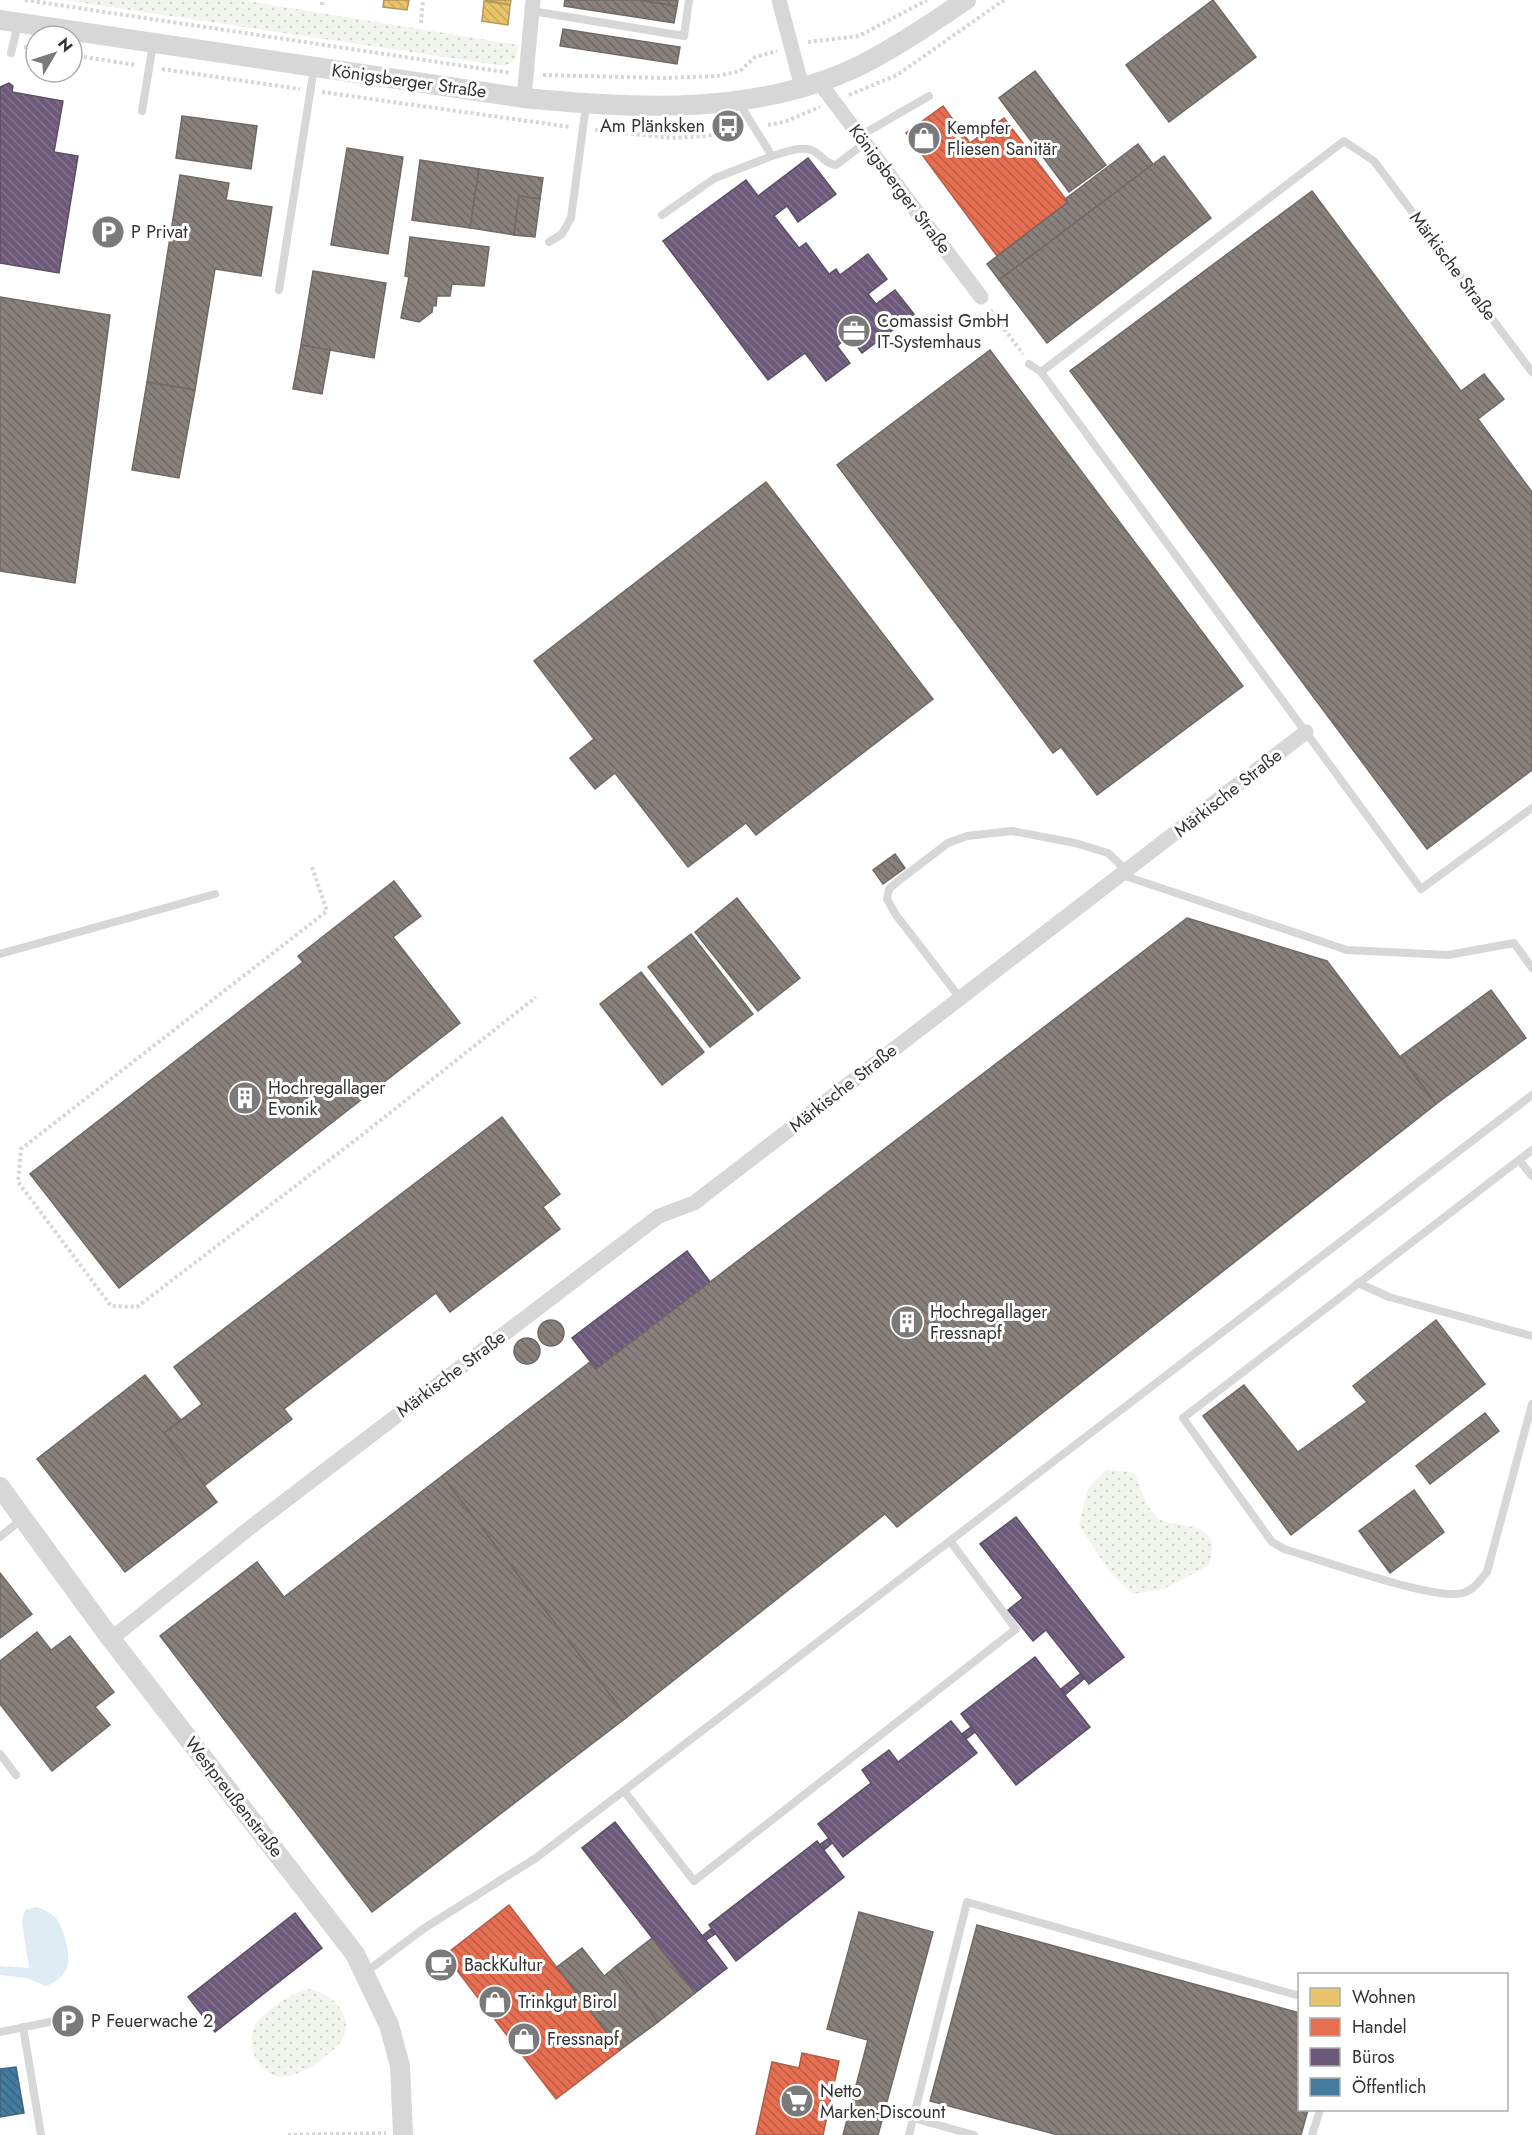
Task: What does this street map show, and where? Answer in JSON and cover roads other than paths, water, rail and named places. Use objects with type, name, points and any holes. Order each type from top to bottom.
[{"type":"street","points":[[779,0],[790,48],[810,84]]},
{"type":"street","name":"Königsberger Straße","points":[[9,21],[524,98],[586,104],[669,106],[738,100],[810,84],[860,66],[910,38],[966,0]]},
{"type":"street","points":[[524,98],[532,6]]},
{"type":"street","name":"Königsberger Straße","points":[[810,84],[862,140],[981,297]]},
{"type":"street","name":"Märkische Straße","points":[[111,1639],[256,1524],[659,1216],[694,1203],[1306,732]]},
{"type":"street","name":"Westpreußenstraße","points":[[1,1491],[111,1639],[355,1954],[366,1972],[390,2025],[400,2066],[403,2134]]},
{"type":"lane","points":[[532,6],[684,36],[689,0]]},
{"type":"lane","points":[[9,21],[12,54]]},
{"type":"lane","points":[[142,111],[153,44]]},
{"type":"lane","points":[[279,290],[314,68]]},
{"type":"lane","points":[[662,215],[715,178],[772,156],[804,149],[813,150],[828,164],[836,165],[862,140],[928,96]]},
{"type":"lane","points":[[738,100],[772,156]]},
{"type":"lane","points":[[549,242],[562,234],[571,218],[586,104]]},
{"type":"lane","name":"Märkische Straße","points":[[1041,372],[1344,141],[1374,161],[1532,372]]},
{"type":"lane","points":[[1029,363],[1041,372],[1421,889],[1532,808]]},
{"type":"lane","points":[[960,998],[896,915],[887,899],[889,889],[948,843],[967,836],[1012,831],[1075,843],[1108,854],[1123,872],[1347,950],[1448,955],[1514,943],[1532,968]]},
{"type":"lane","points":[[0,954],[215,894]]},
{"type":"lane","points":[[366,1972],[423,1929],[536,1858],[1532,1095]]},
{"type":"lane","points":[[1532,1150],[1183,1418],[1272,1542],[1284,1549],[1385,1580],[1447,1595],[1465,1593],[1476,1586],[1487,1572],[1532,1404]]},
{"type":"lane","points":[[1520,1160],[1532,1176]]},
{"type":"lane","points":[[1359,1283],[1389,1297],[1532,1336]]},
{"type":"lane","points":[[0,1536],[22,1519]]},
{"type":"lane","points":[[624,1791],[694,1881],[1016,1629],[950,1541]]},
{"type":"lane","points":[[0,1754],[16,1775]]},
{"type":"lane","points":[[909,2135],[967,1902],[1298,1996]]},
{"type":"lane","points":[[0,2032],[80,2016]]},
{"type":"lane","points":[[23,2027],[41,2135]]},
{"type":"lane","points":[[1312,2135],[1319,2111]]},
{"type":"lane","points":[[913,2118],[974,2135]]},
{"type":"place","name":"Am Plänksken","points":[[728,126]]},
{"type":"place","name":"Kempfer Fliesen Sanitär","points":[[924,138]]},
{"type":"place","name":"P Privat","points":[[108,232]]},
{"type":"place","name":"Comassist GmbH IT-Systemhaus","points":[[854,331]]},
{"type":"place","name":"Hochregallager Evonik","points":[[245,1098]]},
{"type":"place","name":"Hochregallager Fressnapf","points":[[907,1322]]},
{"type":"place","name":"BackKultur","points":[[441,1965]]},
{"type":"place","name":"Trinkgut Birol","points":[[495,2002]]},
{"type":"place","name":"P Feuerwache 2","points":[[68,2021]]},
{"type":"place","name":"Fressnapf","points":[[524,2039]]},
{"type":"place","name":"Netto Marken-Discount","points":[[797,2101]]}]
